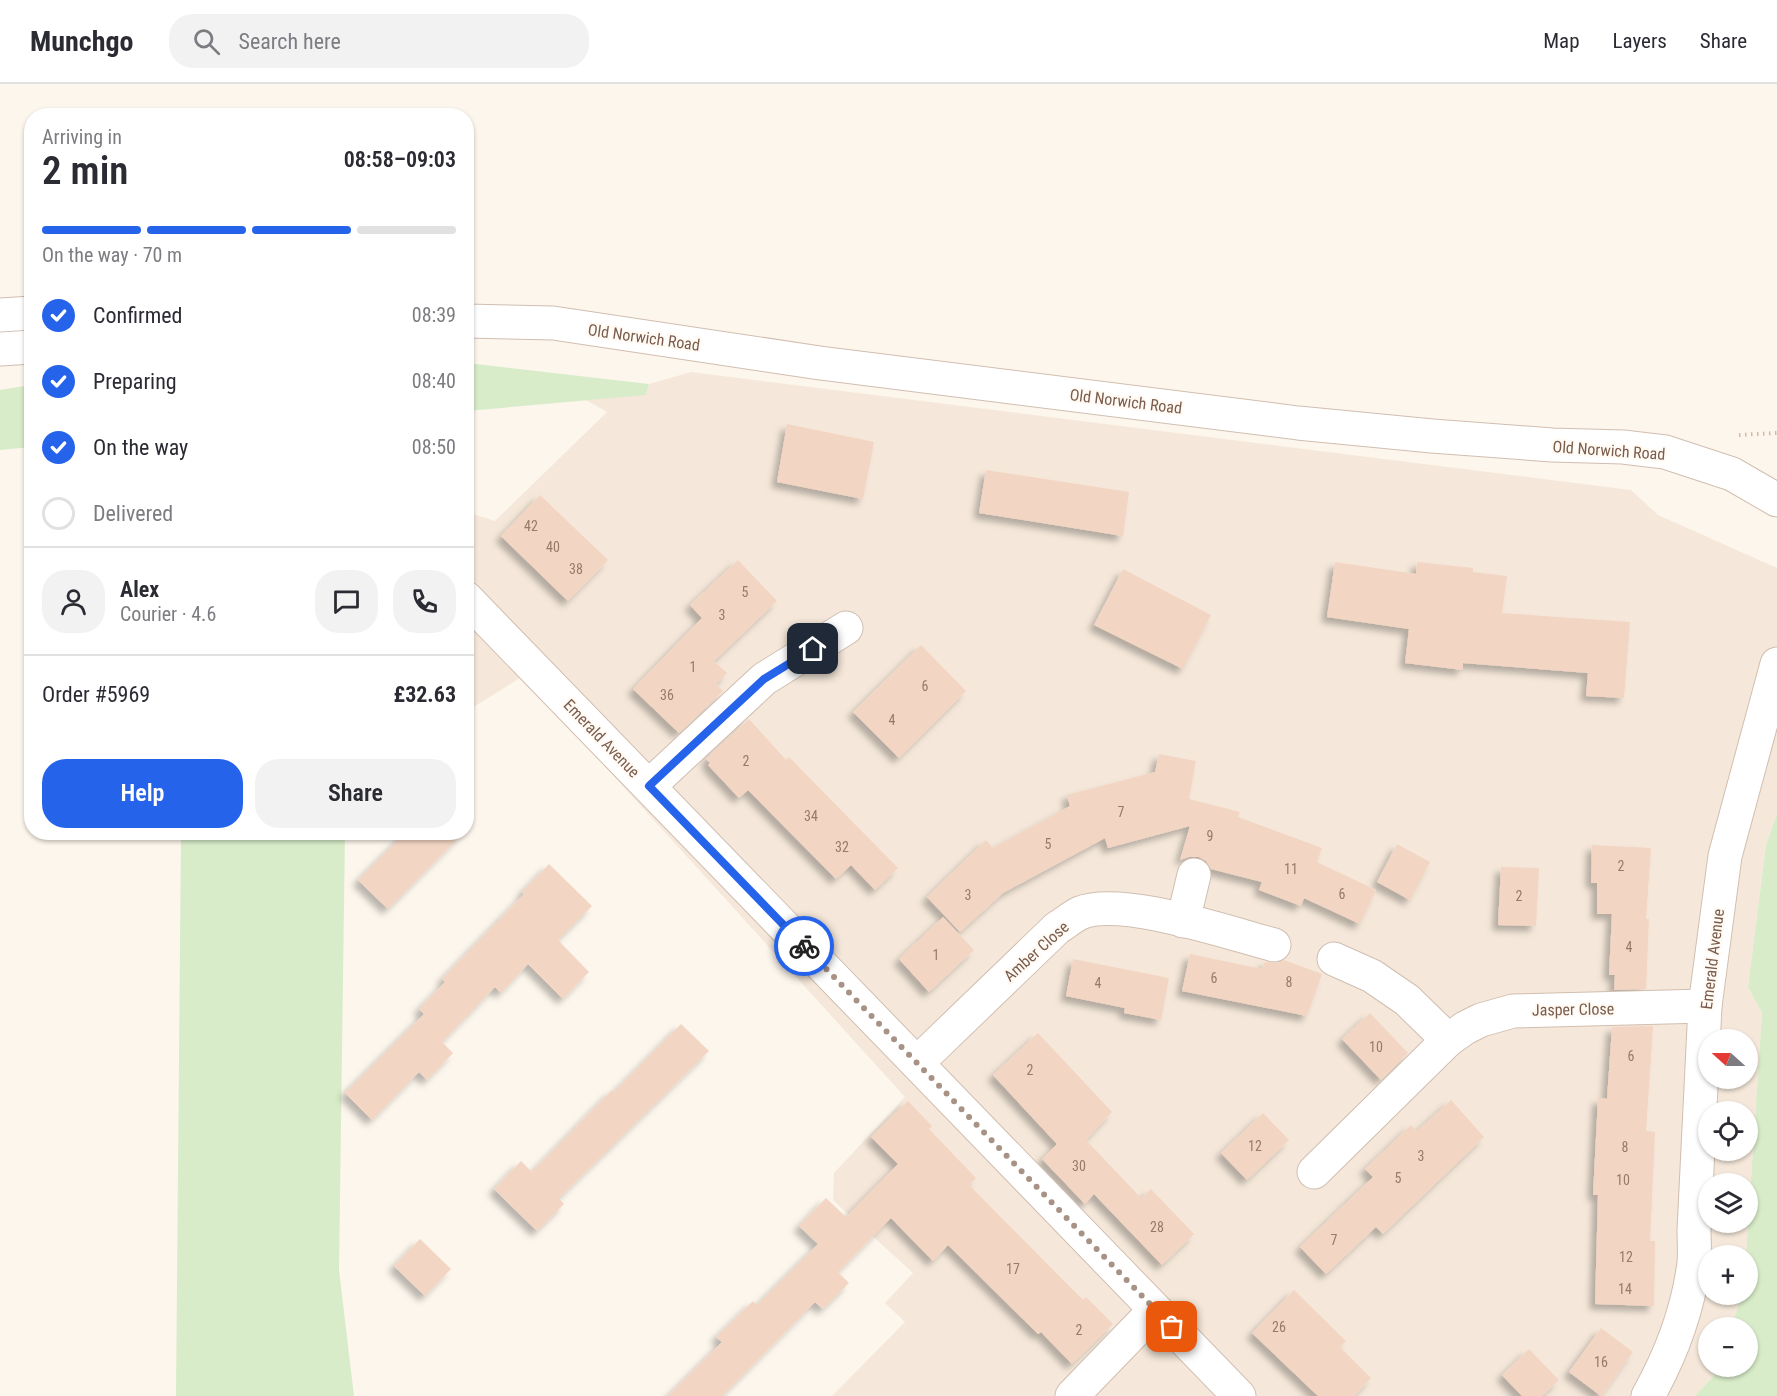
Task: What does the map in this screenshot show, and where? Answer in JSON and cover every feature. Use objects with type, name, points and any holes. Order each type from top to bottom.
[{"type":"street","points":[[0,315],[24,314]]},
{"type":"street","name":"Old Norwich Road","points":[[474,321],[553,323],[820,363],[1298,423],[1443,437],[1552,445],[1623,447],[1665,452],[1732,474],[1777,500]]},
{"type":"street","points":[[0,349],[24,348]]},
{"type":"street","name":"Emerald Avenue","points":[[474,606],[1239,1396]]},
{"type":"street","points":[[649,786],[764,679],[846,628]]},
{"type":"street","name":"Emerald Avenue","points":[[1648,1396],[1663,1368],[1683,1317],[1694,1261],[1705,1006],[1725,856],[1777,664]]},
{"type":"street","points":[[1183,921],[1194,875]]},
{"type":"street","name":"Amber Close","points":[[917,1063],[1057,928],[1082,913],[1107,909],[1145,911],[1274,945]]},
{"type":"street","points":[[1334,959],[1372,976],[1407,1000],[1448,1040]]},
{"type":"street","name":"Jasper Close","points":[[1314,1172],[1448,1040],[1481,1020],[1513,1011],[1705,1006]]},
{"type":"street","points":[[1072,1396],[1155,1310]]},
{"type":"shaded area","points":[[691,372],[1631,490],[1658,515],[1777,568],[1777,814],[1766,845],[1748,987],[1762,1013],[1758,1074],[1758,1029],[1698,1029],[1698,1089],[1757,1089],[1756,1101],[1698,1101],[1698,1161],[1752,1161],[1751,1173],[1698,1173],[1698,1233],[1747,1233],[1747,1245],[1698,1245],[1698,1305],[1738,1305],[1735,1317],[1698,1317],[1698,1377],[1713,1377],[1695,1396],[832,1396],[905,1322],[885,1303],[913,1273],[833,1200],[834,1173],[905,1097],[523,676],[474,707],[474,514],[495,521],[607,412],[563,387],[646,395],[649,384]]},
{"type":"green space","points":[[474,364],[649,384],[646,395],[474,410]]},
{"type":"green space","points":[[24,386],[24,448],[0,450],[0,390]]},
{"type":"green space","points":[[1777,814],[1777,1396],[1695,1396],[1713,1377],[1758,1377],[1758,1317],[1735,1317],[1738,1305],[1758,1305],[1758,1245],[1747,1245],[1747,1233],[1758,1233],[1758,1173],[1751,1173],[1752,1161],[1758,1161],[1758,1101],[1756,1101],[1762,1013],[1748,987],[1766,845]]},
{"type":"green space","points":[[181,840],[345,840],[339,1270],[354,1396],[176,1396]]},
{"type":"building","points":[[787,424],[874,442],[863,499],[777,482]]},
{"type":"building","points":[[986,470],[1129,492],[1123,536],[979,513]]},
{"type":"building","points":[[540,495],[608,560],[568,601],[501,536]]},
{"type":"building","points":[[738,560],[777,601],[714,661],[727,673],[716,684],[723,691],[679,733],[633,689],[702,618],[690,605]]},
{"type":"building","points":[[1335,562],[1416,574],[1417,562],[1473,568],[1473,572],[1507,576],[1502,613],[1630,622],[1624,698],[1586,696],[1588,673],[1463,663],[1463,670],[1405,663],[1409,629],[1327,617]]},
{"type":"building","points":[[1123,569],[1211,615],[1183,669],[1094,625]]},
{"type":"building","points":[[921,645],[966,691],[899,758],[853,712]]},
{"type":"building","points":[[749,719],[786,760],[789,757],[898,868],[875,890],[851,865],[836,879],[748,790],[739,798],[708,765],[710,763],[706,759]]},
{"type":"building","points":[[1159,754],[1196,761],[1189,799],[1240,812],[1238,817],[1322,848],[1317,862],[1376,890],[1360,924],[1304,898],[1301,906],[1259,890],[1262,882],[1211,869],[1206,861],[1199,857],[1180,860],[1190,826],[1108,848],[1105,838],[1003,893],[960,932],[927,897],[986,840],[993,848],[1070,806],[1067,795],[1155,772]]},
{"type":"building","points":[[398,840],[456,840],[388,909],[358,880]]},
{"type":"building","points":[[1397,844],[1430,862],[1410,900],[1377,882]]},
{"type":"building","points":[[1592,845],[1651,848],[1646,919],[1649,919],[1646,989],[1614,990],[1615,975],[1609,975],[1612,914],[1597,914],[1597,883],[1591,883]]},
{"type":"building","points":[[549,864],[592,906],[558,940],[589,972],[563,999],[528,964],[501,993],[495,987],[442,1042],[453,1053],[427,1080],[419,1072],[372,1120],[345,1093],[424,1014],[419,1009],[445,982],[442,979],[524,894],[522,892]]},
{"type":"building","points":[[1501,867],[1539,868],[1536,926],[1498,925]]},
{"type":"building","points":[[943,917],[974,950],[929,992],[899,959]]},
{"type":"building","points":[[1190,954],[1262,969],[1265,962],[1278,963],[1284,960],[1322,974],[1307,1016],[1182,991]]},
{"type":"building","points":[[1073,959],[1169,978],[1161,1020],[1124,1013],[1125,1008],[1066,996]]},
{"type":"building","points":[[1370,1013],[1408,1053],[1381,1080],[1342,1039]]},
{"type":"building","points":[[681,1024],[709,1051],[559,1198],[564,1204],[537,1231],[494,1189],[521,1161],[532,1172]]},
{"type":"building","points":[[1653,1026],[1646,1131],[1655,1132],[1650,1241],[1655,1241],[1654,1306],[1595,1304],[1598,1195],[1593,1195],[1598,1098],[1607,1099],[1612,1027]]},
{"type":"building","points":[[1038,1033],[1112,1112],[1086,1140],[1141,1198],[1151,1189],[1194,1234],[1162,1265],[1094,1194],[1085,1204],[1042,1159],[1057,1144],[993,1075]]},
{"type":"building","points":[[1451,1100],[1484,1137],[1383,1234],[1376,1227],[1326,1274],[1300,1247],[1373,1177],[1365,1169],[1411,1125],[1417,1131]]},
{"type":"building","points":[[908,1101],[932,1126],[929,1129],[976,1178],[969,1185],[1083,1300],[1086,1297],[1113,1324],[1072,1364],[1041,1332],[1038,1334],[948,1245],[933,1261],[891,1218],[838,1272],[849,1283],[823,1309],[815,1302],[722,1396],[668,1396],[722,1342],[716,1337],[753,1301],[757,1305],[818,1244],[799,1226],[826,1198],[846,1217],[898,1164],[871,1137]]},
{"type":"building","points":[[1263,1113],[1289,1140],[1247,1180],[1221,1153]]},
{"type":"building","points":[[420,1239],[451,1269],[425,1296],[394,1266]]},
{"type":"building","points":[[1294,1290],[1346,1341],[1340,1347],[1371,1378],[1354,1396],[1318,1396],[1252,1333]]},
{"type":"building","points":[[1601,1328],[1633,1352],[1601,1396],[1569,1372]]},
{"type":"building","points":[[1529,1349],[1559,1380],[1542,1396],[1522,1396],[1502,1375]]},
{"type":"way so far","points":[[804,946],[1172,1327]]},
{"type":"route","points":[[804,946],[649,786],[764,679],[813,649]]}]
